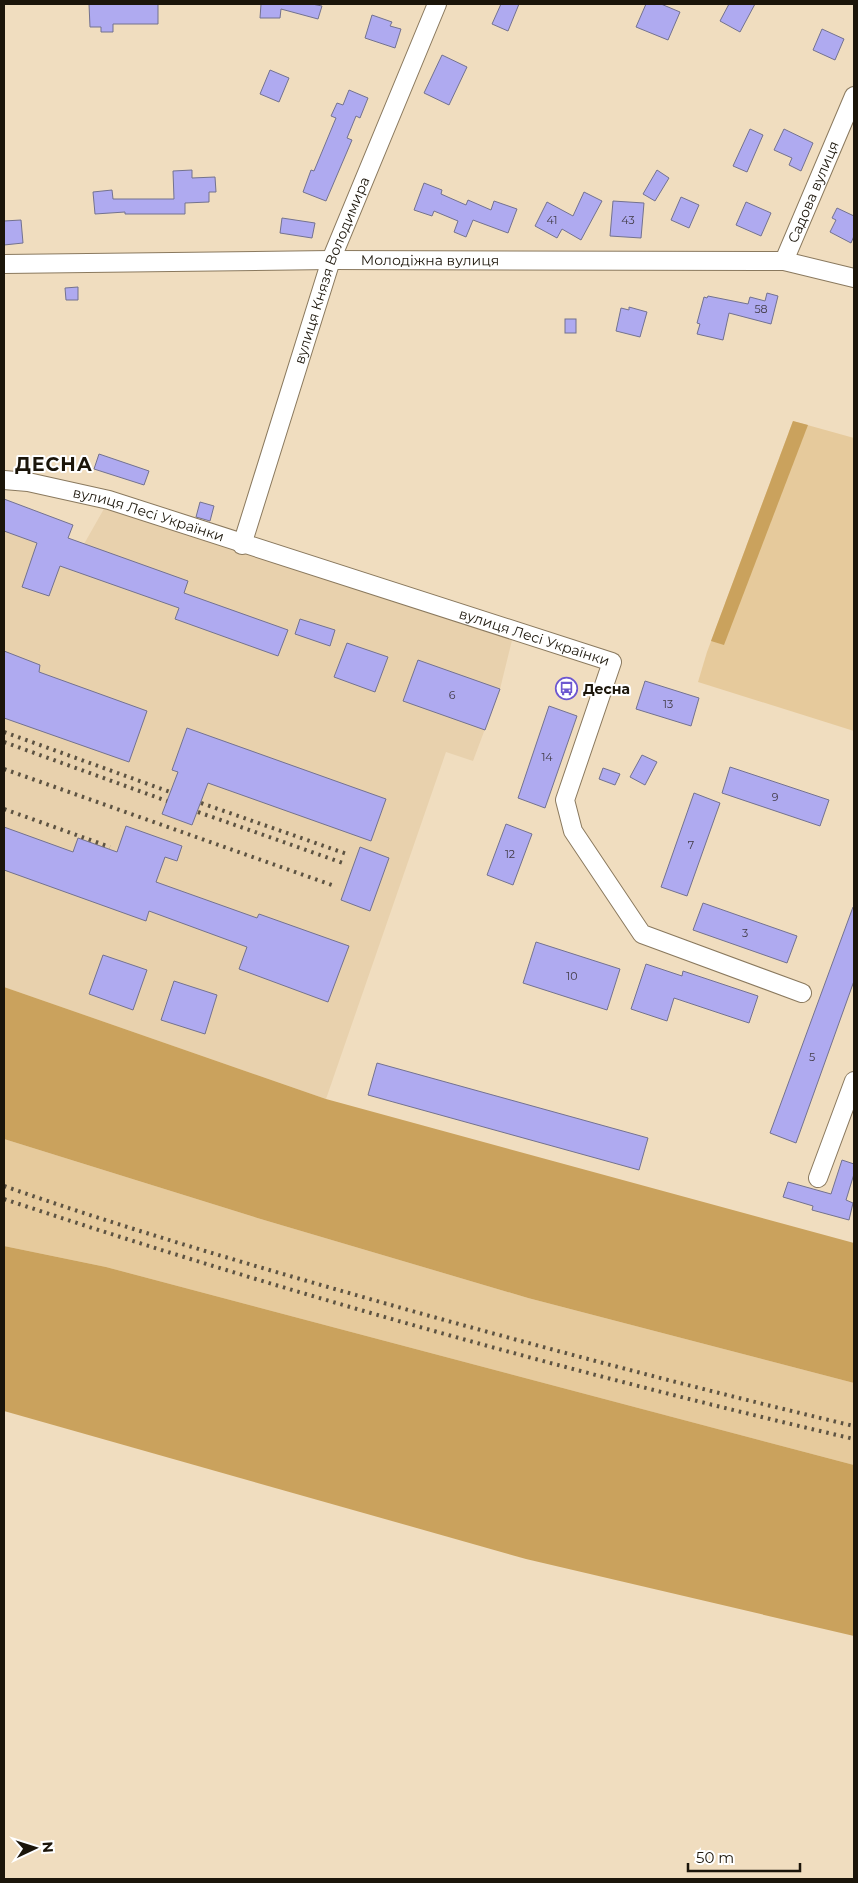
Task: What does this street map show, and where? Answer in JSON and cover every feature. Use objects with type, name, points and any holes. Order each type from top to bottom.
[{"type":"street","name":"вулиця Князя Володимира","points":[[242,544],[331,260],[437,4]]},
{"type":"street","name":"Садова вулиця","points":[[784,261],[854,96]]},
{"type":"street","name":"Молодіжна вулиця","points":[[4,264],[331,260],[784,261],[854,278]]},
{"type":"street","name":"вулиця Лесі Українки","points":[[4,480],[28,482],[109,500],[612,662],[565,800],[573,831],[642,934],[802,993]]},
{"type":"street","points":[[818,1178],[854,1081]]},
{"type":"shaded area","points":[[793,421],[854,438],[854,731],[698,682],[707,652]]},
{"type":"shaded area","points":[[793,421],[808,425],[724,645],[711,641]]},
{"type":"shaded area","points":[[109,500],[514,632],[500,689],[473,761],[446,752],[326,1099],[4,987],[4,531],[62,552],[68,538],[84,544]]},
{"type":"shaded area","points":[[4,987],[326,1099],[854,1243],[854,1383],[528,1298],[264,1220],[4,1139]]},
{"type":"shaded area","points":[[4,1139],[264,1220],[528,1298],[854,1383],[854,1465],[106,1267],[4,1246]]},
{"type":"shaded area","points":[[4,1246],[106,1267],[854,1465],[854,1636],[526,1559],[4,1411]]},
{"type":"building","points":[[89,4],[158,4],[158,24],[113,24],[113,32],[101,32],[101,27],[90,27]]},
{"type":"building","points":[[261,4],[312,4],[322,6],[318,19],[281,9],[280,18],[260,18]]},
{"type":"building","points":[[501,4],[519,4],[508,31],[492,24]]},
{"type":"building","points":[[646,4],[661,4],[680,12],[668,40],[636,27]]},
{"type":"building","points":[[729,4],[755,4],[740,32],[720,21]]},
{"type":"building","points":[[372,15],[392,22],[390,26],[401,29],[395,48],[365,38]]},
{"type":"building","points":[[822,29],[844,39],[835,60],[813,50]]},
{"type":"building","points":[[442,55],[467,67],[449,105],[424,93]]},
{"type":"building","points":[[270,70],[289,78],[279,102],[260,94]]},
{"type":"building","points":[[349,90],[368,98],[360,118],[356,116],[347,138],[352,140],[326,201],[303,192],[311,170],[314,171],[336,118],[331,116],[337,103],[343,105]]},
{"type":"building","points":[[750,129],[763,135],[747,172],[733,166]]},
{"type":"building","points":[[784,129],[813,143],[801,171],[789,165],[792,158],[774,150]]},
{"type":"building","points":[[192,170],[192,178],[215,177],[216,192],[209,192],[209,202],[185,203],[185,214],[125,214],[125,212],[95,214],[93,192],[112,190],[113,199],[174,199],[173,171]]},
{"type":"building","points":[[657,170],[669,178],[655,201],[643,194]]},
{"type":"building","points":[[424,183],[442,190],[441,194],[466,205],[468,200],[491,210],[494,201],[517,209],[508,233],[473,220],[466,237],[454,232],[458,221],[434,211],[432,216],[414,210]]},
{"type":"building","points":[[584,192],[602,201],[581,240],[562,229],[557,238],[535,226],[547,202],[573,216]]},
{"type":"building","points":[[681,197],[699,205],[689,228],[671,220]]},
{"type":"building","points":[[613,201],[644,203],[641,238],[610,236]]},
{"type":"building","points":[[746,202],[771,213],[761,236],[736,225]]},
{"type":"building","points":[[837,208],[854,216],[854,236],[851,243],[830,232],[836,220],[832,218]]},
{"type":"building","points":[[282,218],[315,223],[312,238],[280,233]]},
{"type":"building","points":[[21,220],[23,243],[4,245],[4,221]]},
{"type":"building","points":[[78,287],[78,300],[66,300],[65,288]]},
{"type":"building","points":[[767,293],[778,296],[771,324],[729,313],[723,340],[697,334],[700,324],[697,323],[704,297],[707,298],[708,296],[748,304],[750,297],[765,301]]},
{"type":"building","points":[[629,307],[647,312],[640,337],[616,331],[621,308],[629,310]]},
{"type":"building","points":[[565,319],[576,319],[576,333],[565,333]]},
{"type":"building","points":[[99,454],[149,471],[144,485],[94,469]]},
{"type":"building","points":[[4,499],[73,525],[68,538],[188,581],[184,593],[288,630],[278,656],[175,619],[179,608],[60,566],[49,596],[22,587],[37,543],[4,531]]},
{"type":"building","points":[[200,502],[214,506],[210,521],[196,517]]},
{"type":"building","points":[[300,619],[335,630],[330,646],[295,634]]},
{"type":"building","points":[[347,643],[388,657],[375,692],[334,677]]},
{"type":"building","points":[[4,651],[40,665],[39,672],[147,711],[129,762],[4,718]]},
{"type":"building","points":[[418,660],[500,689],[485,730],[403,701]]},
{"type":"building","points":[[645,681],[699,698],[691,726],[636,709]]},
{"type":"building","points":[[549,706],[577,716],[545,808],[518,798]]},
{"type":"building","points":[[187,728],[386,799],[371,841],[208,783],[192,825],[162,814],[178,772],[172,770]]},
{"type":"building","points":[[642,755],[657,762],[645,785],[630,777]]},
{"type":"building","points":[[730,767],[829,800],[820,826],[722,793]]},
{"type":"building","points":[[603,768],[620,774],[615,785],[599,779]]},
{"type":"building","points":[[694,793],[720,803],[687,896],[661,887]]},
{"type":"building","points":[[506,824],[532,834],[513,885],[487,875]]},
{"type":"building","points":[[126,826],[182,846],[177,861],[165,857],[156,882],[257,918],[259,914],[349,946],[328,1002],[239,969],[247,947],[149,911],[146,921],[4,870],[4,827],[73,852],[78,838],[117,852]]},
{"type":"building","points":[[360,847],[389,858],[370,911],[341,900]]},
{"type":"building","points":[[703,903],[797,936],[787,963],[693,930]]},
{"type":"building","points":[[853,907],[854,981],[796,1143],[770,1133]]},
{"type":"building","points":[[536,942],[620,969],[607,1010],[523,983]]},
{"type":"building","points":[[103,955],[147,970],[133,1010],[89,994]]},
{"type":"building","points":[[646,964],[682,976],[683,971],[758,996],[749,1023],[674,998],[667,1021],[631,1009]]},
{"type":"building","points":[[174,981],[217,995],[205,1034],[161,1020]]},
{"type":"building","points":[[377,1063],[648,1138],[639,1170],[368,1095]]},
{"type":"building","points":[[842,1160],[854,1164],[854,1174],[846,1200],[853,1203],[849,1220],[812,1210],[813,1206],[783,1197],[788,1182],[831,1194]]},
{"type":"railway","points":[[4,732],[170,792]]},
{"type":"railway","points":[[4,742],[167,801]]},
{"type":"railway","points":[[4,769],[332,885]]},
{"type":"railway","points":[[201,803],[347,854]]},
{"type":"railway","points":[[4,809],[110,847]]},
{"type":"railway","points":[[198,812],[343,863]]},
{"type":"railway","points":[[4,1186],[156,1236],[412,1311],[633,1371],[854,1426]]},
{"type":"railway","points":[[4,1199],[214,1266],[426,1329],[639,1386],[854,1439]]},
{"type":"place","name":"Десна","points":[[567,689]]},
{"type":"district","name":"ДЕСНА","points":[[54,464]]}]
